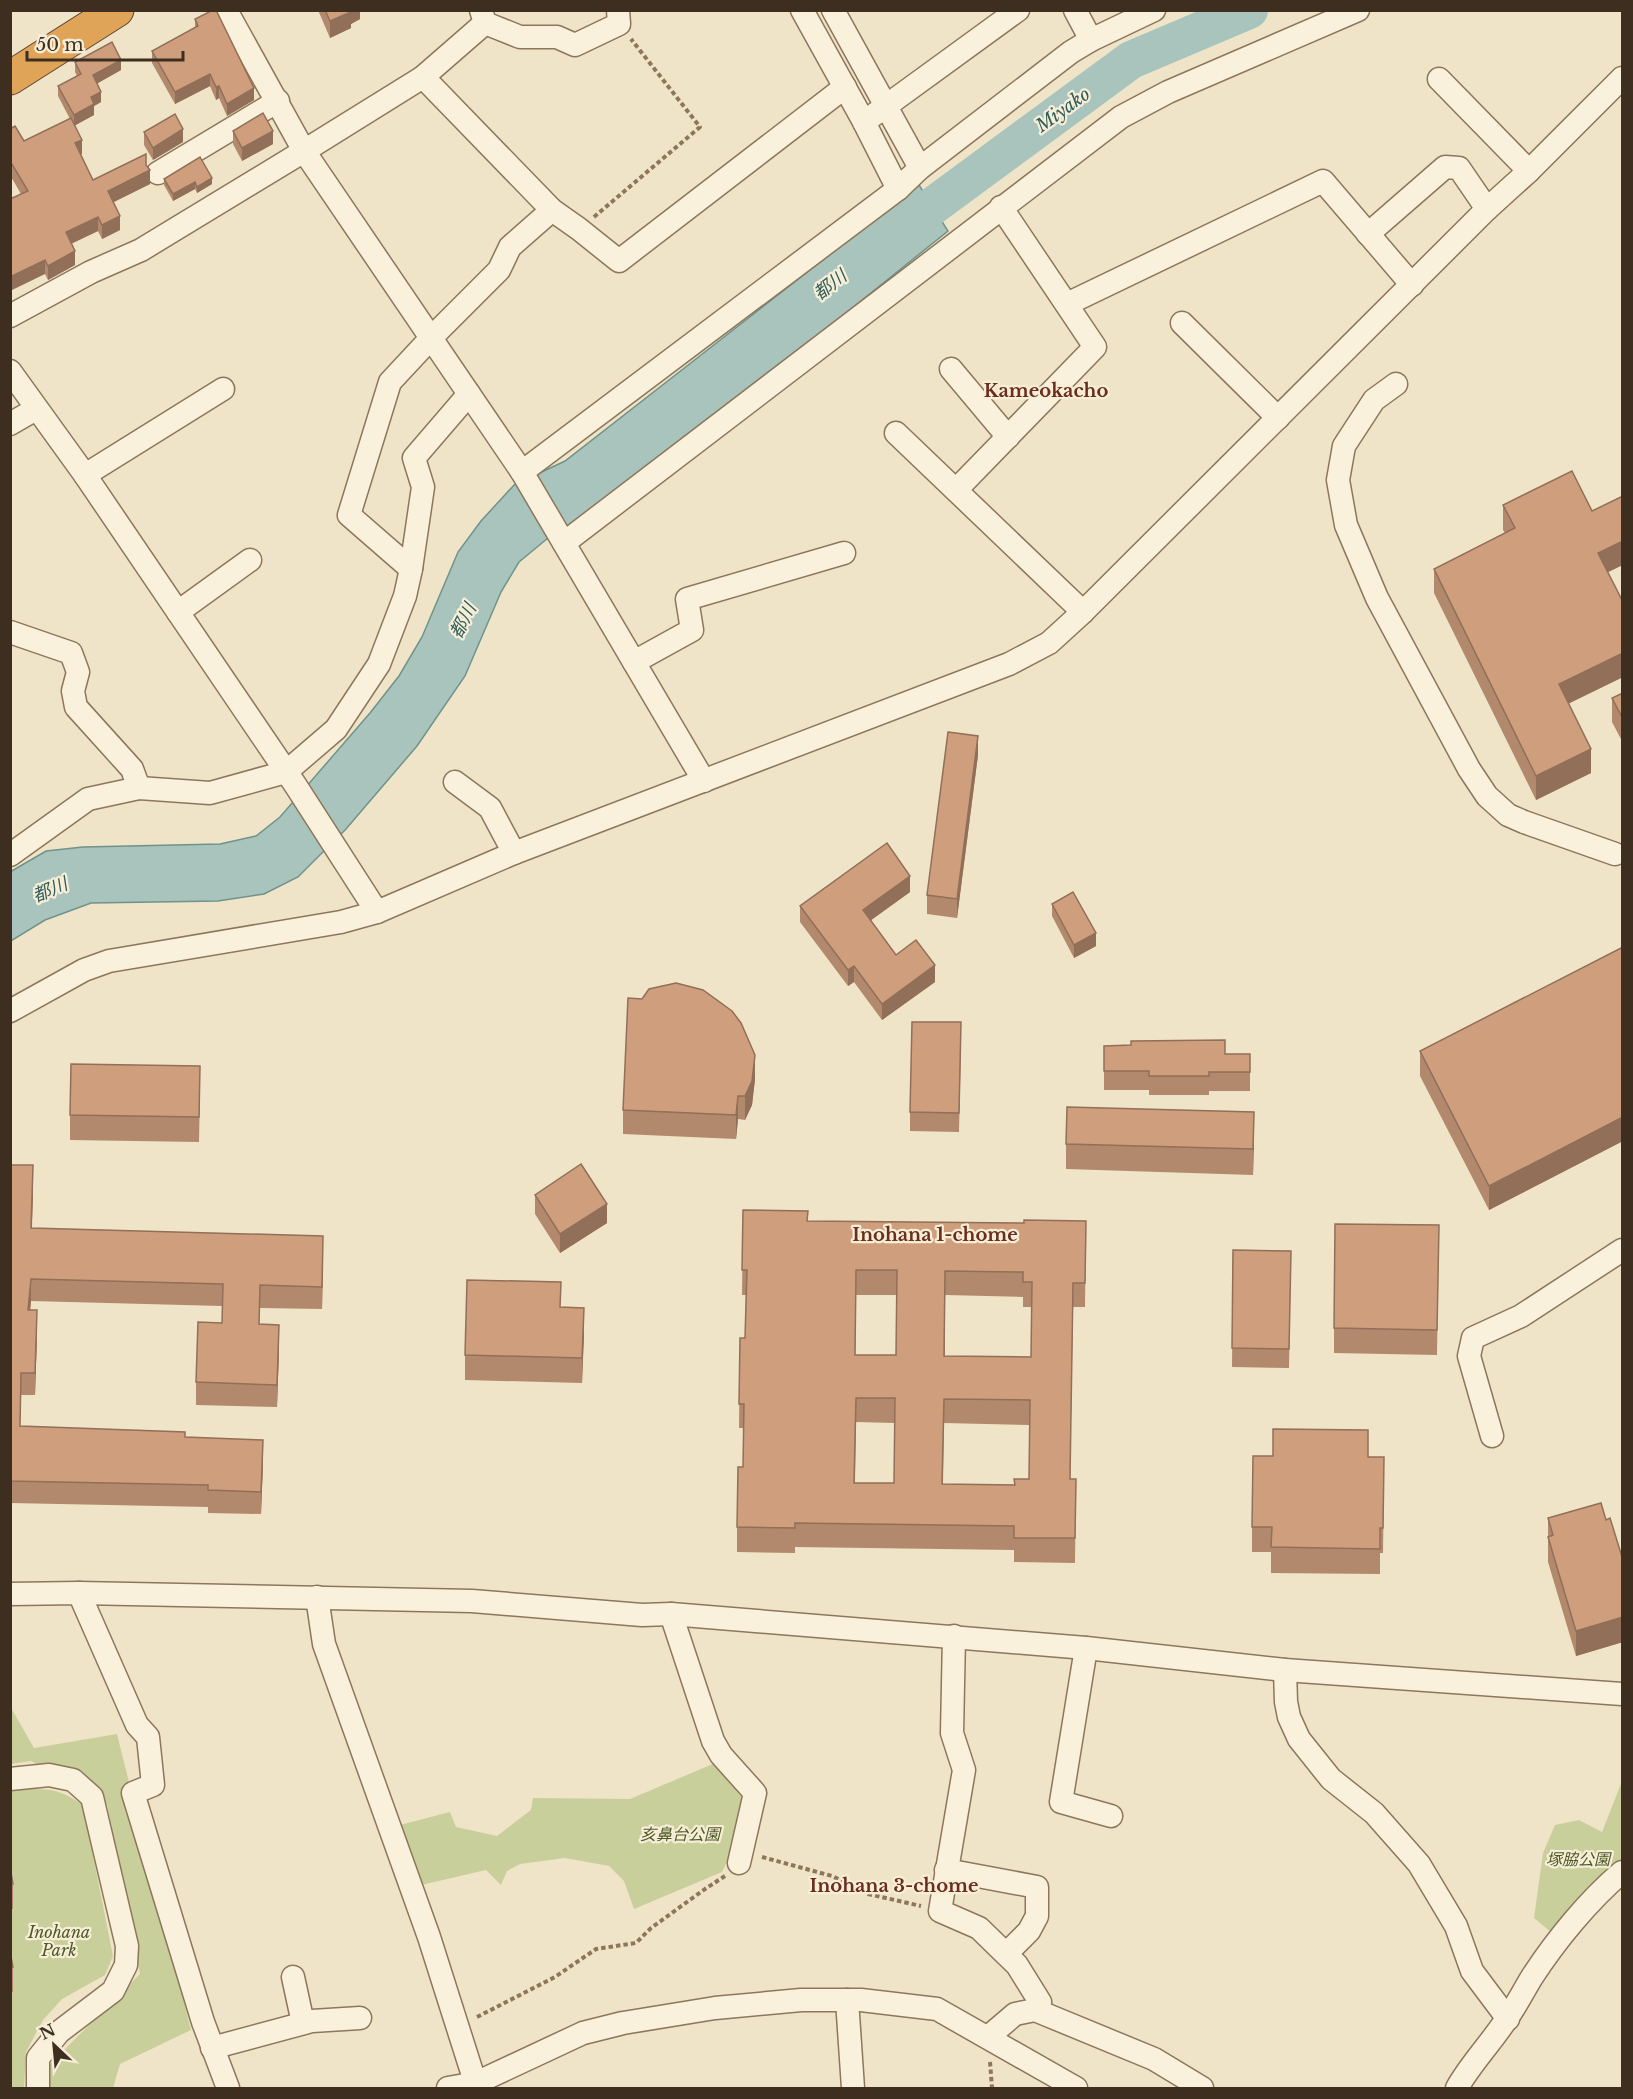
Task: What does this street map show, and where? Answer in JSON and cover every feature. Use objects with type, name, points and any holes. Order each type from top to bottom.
[{"type":"highway","points":[[10,78],[117,10]]},
{"type":"street","points":[[226,10],[304,151],[522,472],[704,781]]},
{"type":"street","points":[[802,10],[898,189]]},
{"type":"street","points":[[833,10],[920,168]]},
{"type":"street","points":[[864,122],[1018,10]]},
{"type":"street","points":[[1075,10],[1091,40]]},
{"type":"street","points":[[522,472],[898,189],[920,168],[1071,52],[1154,10]]},
{"type":"street","points":[[564,543],[1121,117],[1168,92],[1358,10]]},
{"type":"street","points":[[10,316],[91,272],[141,250],[423,77],[483,17],[520,37],[557,37],[575,45],[619,17]]},
{"type":"street","points":[[423,77],[552,210],[619,261],[845,87]]},
{"type":"street","points":[[10,1011],[84,970],[109,961],[341,921],[377,912],[514,853],[1009,664],[1050,643],[1487,209],[1623,78]]},
{"type":"street","points":[[1439,79],[1529,171]]},
{"type":"street","points":[[158,172],[278,101]]},
{"type":"street","points":[[1368,234],[1445,167],[1459,168],[1487,209]]},
{"type":"street","points":[[1067,304],[1323,181],[1412,285]]},
{"type":"street","points":[[956,490],[1095,347],[1001,207]]},
{"type":"street","points":[[411,569],[349,515],[390,382],[498,270],[510,248],[552,210]]},
{"type":"street","points":[[1182,323],[1278,418]]},
{"type":"street","points":[[951,369],[1008,437]]},
{"type":"street","points":[[10,371],[85,475],[178,612],[336,846],[377,912]]},
{"type":"street","points":[[1395,384],[1374,400],[1344,446],[1338,480],[1346,525],[1377,598],[1469,769],[1487,796],[1516,818],[1615,854]]},
{"type":"street","points":[[85,475],[223,389]]},
{"type":"street","points":[[10,855],[88,799],[139,788],[210,793],[291,779],[336,729],[379,664],[405,596],[411,569],[423,487],[414,458],[469,394]]},
{"type":"street","points":[[10,424],[36,409]]},
{"type":"street","points":[[896,433],[1083,612]]},
{"type":"street","points":[[634,662],[692,630],[687,599],[844,553]]},
{"type":"street","points":[[178,612],[250,560]]},
{"type":"street","points":[[10,632],[71,653],[78,672],[73,691],[76,707],[132,769],[139,788]]},
{"type":"street","points":[[455,782],[490,808],[514,853]]},
{"type":"street","points":[[1492,1436],[1469,1356],[1473,1338],[1521,1316],[1623,1250]]},
{"type":"street","points":[[10,1594],[79,1593],[472,1601],[954,1636],[1285,1670],[1623,1694]]},
{"type":"street","points":[[79,1593],[137,1725],[148,1737],[153,1785],[133,1793],[212,2048],[228,2088]]},
{"type":"street","points":[[316,1597],[324,1644],[394,1836],[476,2086]]},
{"type":"street","points":[[671,1614],[713,1742],[720,1755],[755,1793],[739,1863]]},
{"type":"street","points":[[954,1636],[952,1733],[964,1770],[964,1783],[940,1911],[979,1928],[1017,1965],[1040,2002],[1035,2010]]},
{"type":"street","points":[[1086,1648],[1062,1802],[1111,1816]]},
{"type":"street","points":[[1285,1670],[1289,1717],[1299,1739],[1331,1779],[1374,1813],[1419,1864],[1456,1926],[1472,1971],[1508,2019]]},
{"type":"street","points":[[10,1779],[49,1775],[73,1780],[92,1797],[127,1946],[126,1965],[113,1991],[59,2032],[38,2058],[38,2088]]},
{"type":"street","points":[[946,1870],[1037,1887],[1037,1916],[1029,1931],[1006,1954]]},
{"type":"street","points":[[1457,2088],[1465,2073],[1508,2019],[1556,1943],[1611,1881],[1623,1872]]},
{"type":"street","points":[[293,1977],[303,2023]]},
{"type":"street","points":[[448,2088],[476,2086],[583,2033],[623,2023],[715,2008],[801,2000],[861,2000],[937,2009],[1076,2088]]},
{"type":"street","points":[[847,2000],[853,2088]]},
{"type":"street","points":[[988,2037],[1015,2014],[1035,2010],[1154,2059],[1202,2088]]},
{"type":"street","points":[[212,2048],[303,2023],[360,2018]]},
{"type":"path","points":[[579,229],[700,127],[619,17]]},
{"type":"path","points":[[458,2027],[555,1977],[596,1949],[636,1942],[660,1922],[727,1875],[739,1863],[764,1857],[832,1876],[868,1894],[940,1911]]},
{"type":"green space","points":[[10,1706],[34,1748],[117,1734],[191,2030],[120,2064],[113,2088],[49,2088],[49,2065],[140,1974],[107,1804],[31,1761],[11,1764]]},
{"type":"green space","name":"亥鼻台公園","points":[[715,1763],[743,1799],[734,1847],[722,1872],[634,1909],[624,1881],[609,1866],[565,1858],[520,1864],[507,1871],[501,1885],[486,1870],[417,1886],[396,1826],[450,1812],[456,1827],[497,1836],[531,1810],[533,1798],[630,1799]]},
{"type":"green space","name":"塚脇公園","points":[[1622,1781],[1622,1868],[1557,1937],[1534,1918],[1543,1853],[1555,1825],[1579,1820],[1602,1832]]},
{"type":"green space","name":"Inohana Park","points":[[23,1789],[55,1791],[83,1805],[113,1956],[105,1975],[62,1999],[43,2020],[26,2052],[24,2088],[10,2088],[10,1791]]},
{"type":"water","name":"都川","points":[[919,185],[948,231],[727,409],[578,519],[548,538],[519,562],[501,592],[465,676],[417,746],[346,829],[298,877],[264,894],[218,901],[91,903],[45,920],[11,941],[10,872],[46,851],[83,847],[220,844],[256,836],[280,817],[399,676],[422,637],[458,552],[481,521],[514,485],[565,461]]},
{"type":"building","points":[[216,10],[254,88],[227,104],[219,86],[216,87],[210,74],[175,92],[152,51],[198,26],[195,19]]},
{"type":"building","points":[[325,10],[351,10],[351,12],[330,21]]},
{"type":"building","points":[[112,42],[121,60],[93,75],[101,92],[91,97],[94,104],[74,115],[58,86],[81,74],[75,62]]},
{"type":"building","points":[[263,113],[273,131],[242,148],[233,131]]},
{"type":"building","points":[[175,114],[183,129],[153,148],[144,132]]},
{"type":"building","points":[[71,118],[82,140],[75,143],[93,180],[146,154],[146,165],[150,170],[108,191],[120,216],[102,225],[98,217],[66,232],[75,251],[48,266],[45,260],[10,277],[10,199],[28,191],[10,161],[10,129],[15,126],[24,141]]},
{"type":"building","points":[[200,157],[212,178],[197,187],[195,182],[173,194],[164,179]]},
{"type":"building","points":[[1572,471],[1592,511],[1623,496],[1623,541],[1598,553],[1623,602],[1623,653],[1559,684],[1591,749],[1536,776],[1434,569],[1515,528],[1503,505]]},
{"type":"building","points":[[1623,693],[1623,719],[1612,698]]},
{"type":"building","points":[[948,732],[978,736],[957,899],[927,895]]},
{"type":"building","points":[[887,843],[910,876],[863,910],[896,955],[916,940],[935,965],[882,1004],[854,966],[848,970],[800,906]]},
{"type":"building","points":[[1073,892],[1096,933],[1074,945],[1052,904]]},
{"type":"building","points":[[1623,947],[1623,1117],[1489,1186],[1420,1051]]},
{"type":"building","points":[[676,983],[703,990],[732,1011],[741,1023],[755,1055],[752,1081],[745,1096],[738,1096],[736,1115],[623,1110],[628,998],[642,999],[649,989]]},
{"type":"building","points":[[912,1022],[961,1022],[959,1113],[910,1112]]},
{"type":"building","points":[[1225,1040],[1225,1054],[1250,1054],[1250,1072],[1209,1072],[1209,1076],[1149,1076],[1149,1071],[1104,1071],[1104,1046],[1131,1045],[1131,1041]]},
{"type":"building","points":[[71,1064],[200,1066],[199,1117],[70,1115]]},
{"type":"building","points":[[1067,1107],[1254,1112],[1253,1149],[1066,1144]]},
{"type":"building","points":[[581,1164],[607,1204],[560,1234],[535,1195]]},
{"type":"building","points":[[10,1165],[33,1165],[31,1228],[323,1236],[322,1287],[260,1285],[259,1324],[279,1325],[277,1385],[196,1382],[198,1322],[222,1323],[223,1284],[31,1279],[28,1310],[37,1310],[35,1373],[21,1373],[20,1426],[185,1432],[185,1437],[263,1440],[261,1492],[208,1490],[208,1485],[10,1481]]},
{"type":"building","points":[[743,1210],[808,1211],[807,1221],[1024,1223],[1024,1220],[1086,1221],[1085,1283],[1073,1283],[1070,1479],[1076,1479],[1075,1538],[1014,1538],[1014,1526],[795,1523],[795,1528],[737,1527],[738,1467],[743,1467],[744,1404],[739,1404],[740,1338],[745,1338],[747,1270],[742,1270]],"holes":[[[856,1270],[897,1270],[896,1355],[855,1355]],[[945,1271],[1023,1272],[1023,1282],[1032,1282],[1031,1357],[944,1356]],[[856,1398],[895,1398],[894,1483],[854,1483]],[[944,1399],[1030,1400],[1029,1479],[1014,1479],[1015,1485],[942,1484]]]},
{"type":"building","points":[[1335,1224],[1439,1225],[1437,1330],[1334,1328]]},
{"type":"building","points":[[1233,1250],[1291,1251],[1289,1349],[1232,1348]]},
{"type":"building","points":[[467,1280],[561,1282],[560,1307],[584,1308],[582,1358],[465,1355]]},
{"type":"building","points":[[1273,1429],[1368,1430],[1368,1457],[1384,1457],[1383,1528],[1380,1528],[1380,1549],[1271,1547],[1272,1527],[1252,1527],[1253,1456],[1273,1456]]},
{"type":"building","points":[[1601,1503],[1606,1520],[1610,1518],[1623,1560],[1623,1617],[1576,1631],[1548,1537],[1553,1535],[1548,1518]]},
{"type":"building","points":[[10,1867],[13,1884],[10,1884]]},
{"type":"building","points":[[10,1951],[13,1967],[10,1968]]},
{"type":"waterway","name":"Miyako","points":[[892,236],[1131,60],[1249,10]]},
{"type":"district","name":"Kameokacho","points":[[1046,391]]},
{"type":"district","name":"Inohana 1-chome","points":[[935,1235]]},
{"type":"district","name":"Inohana 3-chome","points":[[894,1886]]}]
